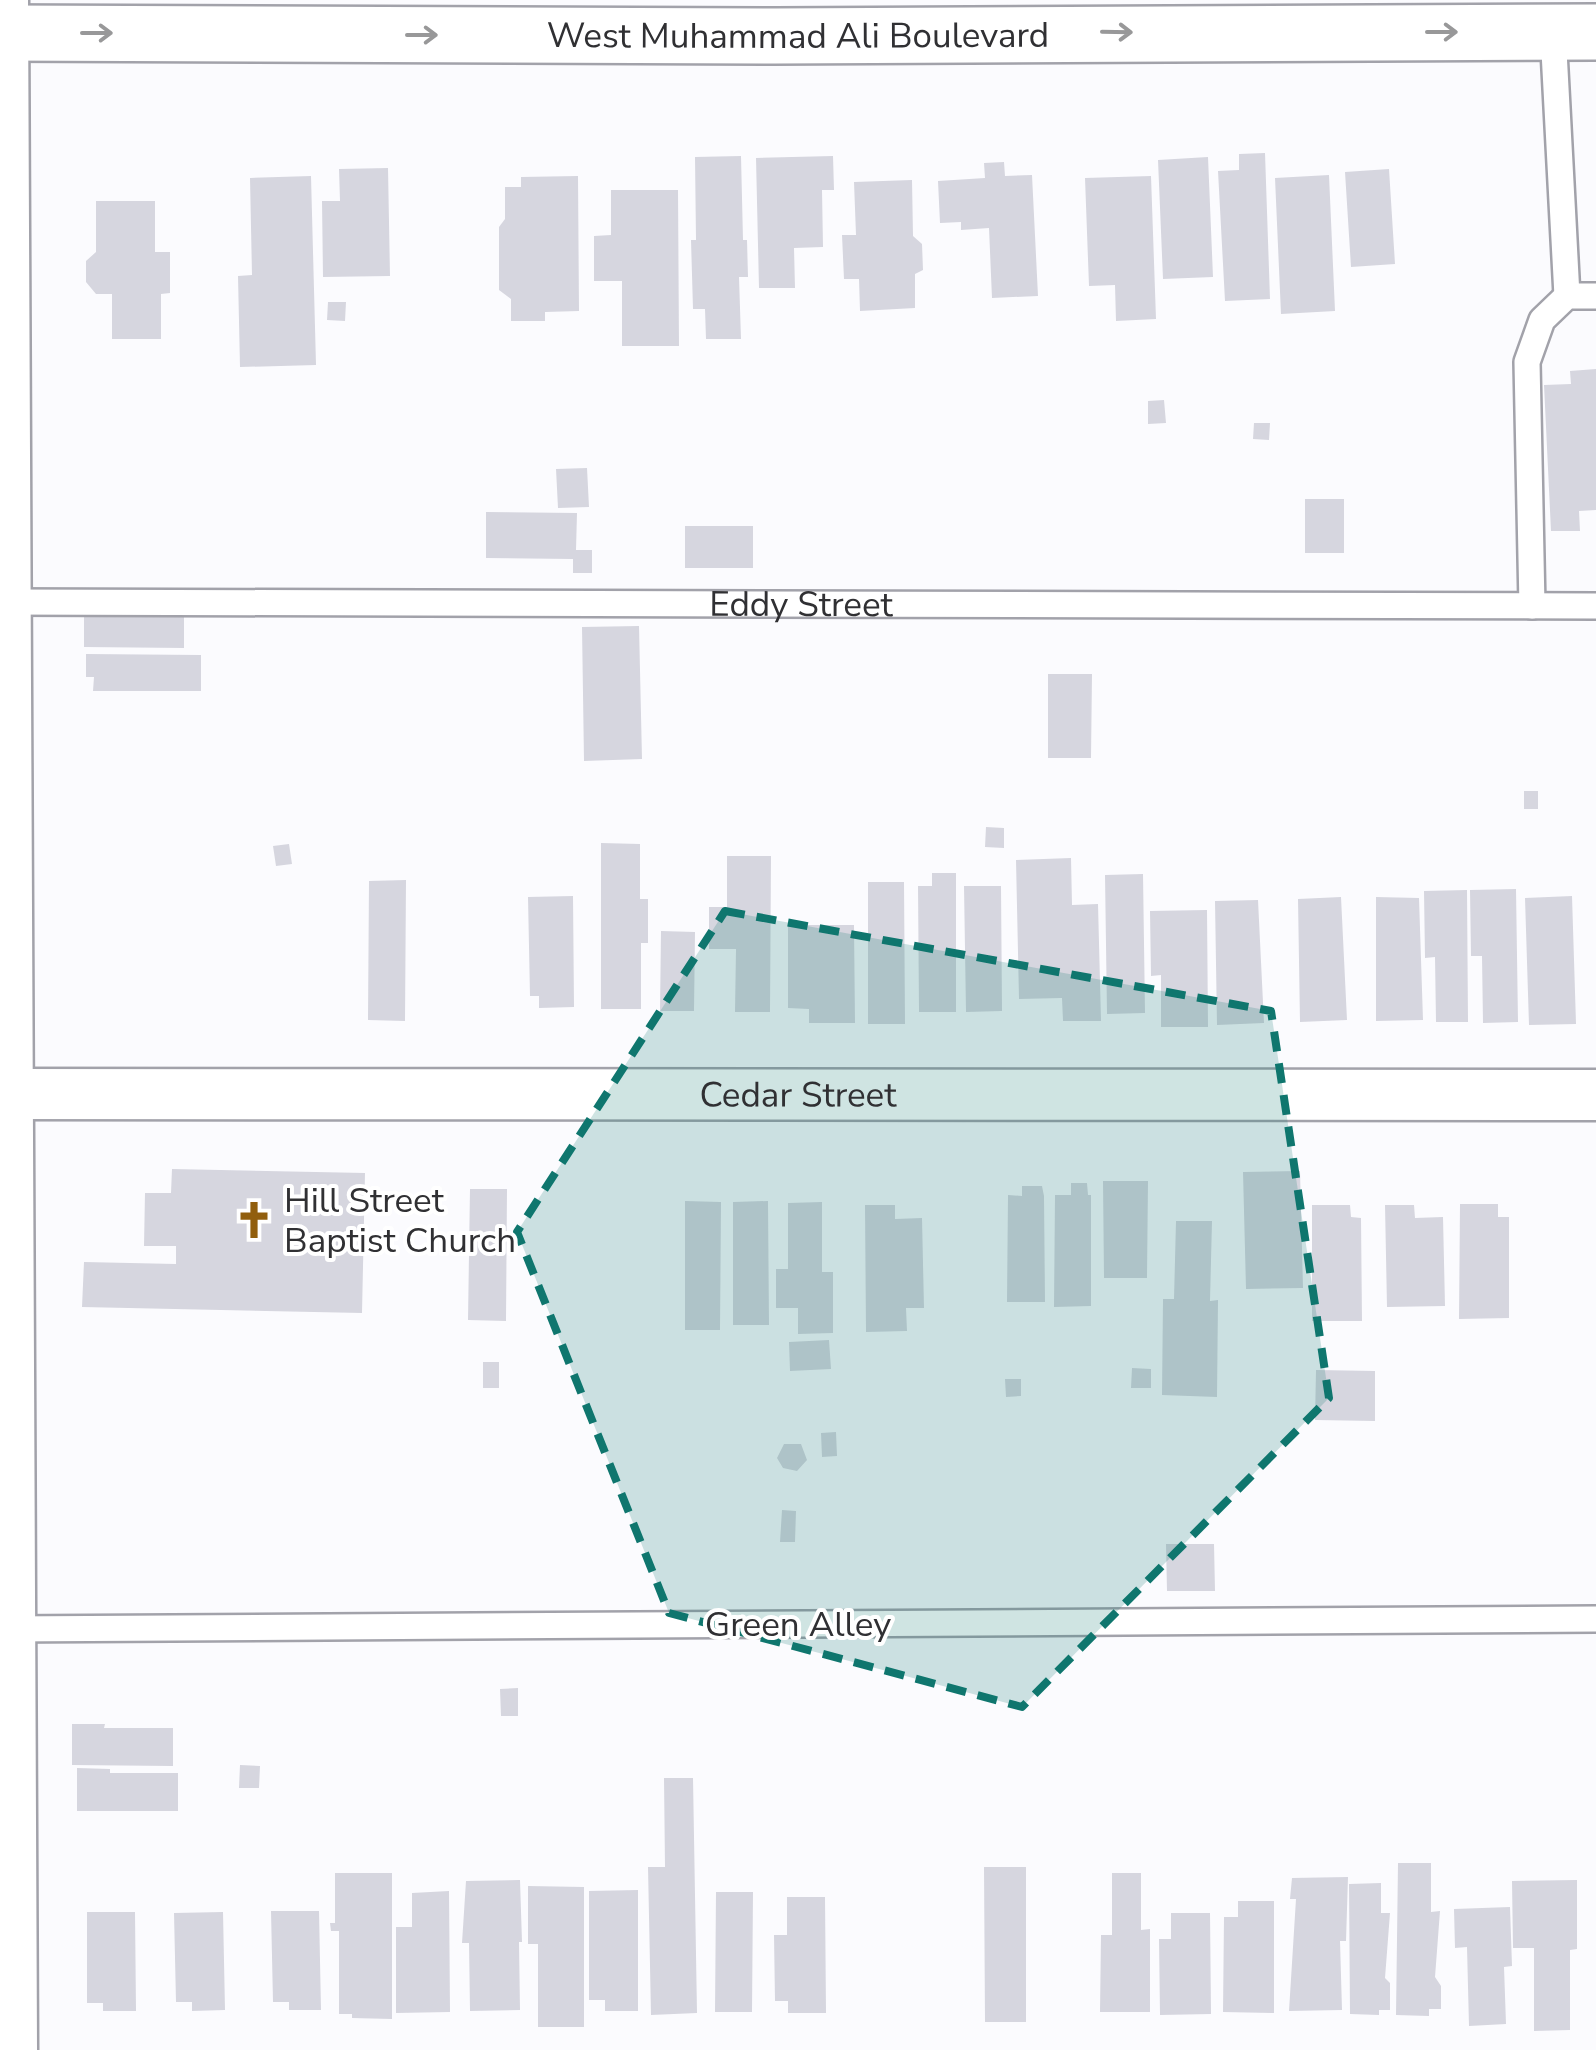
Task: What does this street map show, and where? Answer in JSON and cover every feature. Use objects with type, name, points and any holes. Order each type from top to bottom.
[{"type":"main road","name":"West Muhammad Ali Boulevard","points":[[2,22],[774,36],[1574,32]]},
{"type":"street","points":[[2,22],[5,1629],[12,2050]]},
{"type":"street","name":"Cedar Street","points":[[4,1094],[1596,1095]]},
{"type":"lane","points":[[1567,296],[1574,32]]},
{"type":"lane","points":[[1532,606],[1527,362],[1542,320],[1567,296],[1596,296]]},
{"type":"lane","name":"Eddy Street","points":[[4,580],[1596,606]]},
{"type":"lane","name":"Green Alley","points":[[5,1629],[1596,1620]]},
{"type":"highlighted area","points":[[725,911],[1271,1011],[1329,1398],[1022,1707],[669,1613],[517,1232]]},
{"type":"building","points":[[1265,153],[1270,299],[1225,301],[1218,171],[1239,170],[1239,154]]},
{"type":"building","points":[[741,156],[748,277],[739,277],[741,339],[706,339],[705,309],[693,309],[695,157]]},
{"type":"building","points":[[833,156],[834,190],[822,190],[823,247],[794,248],[795,288],[759,288],[756,158]]},
{"type":"building","points":[[1208,157],[1213,277],[1163,279],[1158,160]]},
{"type":"building","points":[[1004,162],[1005,176],[1032,175],[1038,296],[992,298],[989,228],[961,230],[961,222],[940,223],[938,181],[985,178],[984,163]]},
{"type":"building","points":[[388,168],[390,276],[323,277],[322,201],[340,201],[339,169]]},
{"type":"building","points":[[1389,169],[1395,264],[1351,267],[1345,172]]},
{"type":"building","points":[[1329,175],[1335,311],[1281,314],[1275,178]]},
{"type":"building","points":[[311,176],[316,365],[240,367],[238,276],[252,275],[250,178]]},
{"type":"building","points":[[578,176],[579,311],[545,312],[545,321],[511,321],[511,299],[499,290],[499,227],[505,219],[505,187],[521,187],[521,177]]},
{"type":"building","points":[[1151,176],[1156,319],[1116,321],[1115,285],[1089,286],[1085,178]]},
{"type":"building","points":[[912,180],[913,236],[922,244],[923,270],[915,274],[915,308],[860,311],[859,279],[844,279],[842,235],[856,235],[854,182]]},
{"type":"building","points":[[611,190],[678,190],[679,346],[622,346],[622,281],[594,281],[594,236],[611,235]]},
{"type":"building","points":[[96,201],[155,201],[155,252],[170,252],[170,293],[161,294],[161,339],[112,339],[112,294],[96,294],[86,282],[86,261],[96,252]]},
{"type":"building","points":[[328,302],[346,302],[345,321],[327,320]]},
{"type":"building","points":[[1596,369],[1596,510],[1579,511],[1580,531],[1551,531],[1544,385],[1571,384],[1570,371]]},
{"type":"building","points":[[1164,400],[1166,423],[1148,424],[1148,401]]},
{"type":"building","points":[[1254,423],[1270,423],[1269,440],[1253,439]]},
{"type":"building","points":[[587,468],[589,507],[558,508],[556,469]]},
{"type":"building","points":[[1305,499],[1344,499],[1344,553],[1305,553]]},
{"type":"building","points":[[486,512],[577,513],[576,550],[592,550],[592,573],[573,573],[573,559],[486,558]]},
{"type":"building","points":[[685,526],[753,526],[753,568],[685,568]]},
{"type":"building","points":[[84,607],[184,608],[184,648],[84,647]]},
{"type":"building","points":[[639,626],[642,759],[584,761],[582,627]]},
{"type":"building","points":[[86,654],[201,655],[201,691],[93,691],[94,677],[86,677]]},
{"type":"building","points":[[1048,674],[1092,674],[1091,758],[1048,758]]},
{"type":"building","points":[[1524,791],[1538,791],[1538,809],[1524,809]]},
{"type":"building","points":[[986,827],[1004,828],[1004,848],[985,847]]},
{"type":"building","points":[[601,843],[640,844],[640,899],[648,899],[648,943],[641,943],[641,1009],[601,1009]]},
{"type":"building","points":[[289,844],[292,864],[276,866],[273,846]]},
{"type":"building","points":[[727,856],[771,856],[770,1012],[735,1012],[736,949],[709,949],[709,907],[727,907]]},
{"type":"building","points":[[1071,858],[1072,905],[1098,904],[1101,1021],[1063,1021],[1062,998],[1019,999],[1016,860]]},
{"type":"building","points":[[932,873],[956,873],[956,1012],[919,1012],[918,886],[932,886]]},
{"type":"building","points":[[1143,874],[1145,1013],[1107,1014],[1105,875]]},
{"type":"building","points":[[406,880],[405,1021],[368,1020],[369,881]]},
{"type":"building","points":[[868,882],[904,882],[905,1024],[868,1024]]},
{"type":"building","points":[[964,886],[1001,886],[1002,1011],[966,1012]]},
{"type":"building","points":[[1516,889],[1518,1022],[1483,1023],[1482,956],[1471,956],[1470,890]]},
{"type":"building","points":[[1467,890],[1468,1022],[1436,1022],[1435,957],[1425,958],[1424,891]]},
{"type":"building","points":[[573,896],[574,1007],[539,1008],[539,996],[530,996],[528,897]]},
{"type":"building","points":[[1572,896],[1576,1024],[1529,1025],[1525,898]]},
{"type":"building","points":[[1341,897],[1347,1020],[1300,1022],[1298,899]]},
{"type":"building","points":[[1376,897],[1419,898],[1423,1020],[1376,1021]]},
{"type":"building","points":[[1258,900],[1264,1023],[1217,1025],[1215,901]]},
{"type":"building","points":[[1207,910],[1208,1027],[1161,1027],[1161,975],[1151,976],[1150,911]]},
{"type":"building","points":[[788,925],[854,925],[855,1023],[809,1023],[809,1009],[788,1008]]},
{"type":"building","points":[[661,931],[695,932],[694,1011],[660,1011]]},
{"type":"building","name":"Hill Street Baptist Church","points":[[172,1169],[365,1173],[362,1313],[82,1307],[84,1262],[176,1264],[176,1246],[144,1246],[145,1193],[171,1193]]},
{"type":"building","points":[[1300,1171],[1303,1288],[1246,1289],[1243,1172]]},
{"type":"building","points":[[1103,1181],[1148,1181],[1147,1278],[1104,1278]]},
{"type":"building","points":[[1071,1183],[1087,1183],[1091,1195],[1091,1306],[1054,1307],[1055,1195],[1071,1195]]},
{"type":"building","points":[[1022,1186],[1042,1186],[1044,1196],[1045,1302],[1007,1302],[1008,1195],[1022,1196]]},
{"type":"building","points":[[470,1189],[507,1189],[506,1321],[468,1320]]},
{"type":"building","points":[[685,1201],[721,1202],[720,1330],[685,1330]]},
{"type":"building","points":[[768,1201],[769,1325],[733,1325],[733,1202]]},
{"type":"building","points":[[822,1202],[822,1272],[833,1272],[833,1333],[798,1334],[798,1308],[776,1308],[776,1269],[788,1269],[788,1203]]},
{"type":"building","points":[[1460,1204],[1498,1204],[1498,1217],[1509,1217],[1509,1318],[1459,1319]]},
{"type":"building","points":[[865,1205],[895,1205],[895,1219],[922,1218],[924,1308],[906,1308],[907,1331],[866,1332]]},
{"type":"building","points":[[1312,1205],[1350,1205],[1351,1217],[1361,1218],[1362,1321],[1312,1321]]},
{"type":"building","points":[[1385,1205],[1414,1205],[1415,1218],[1443,1217],[1445,1306],[1387,1307]]},
{"type":"building","points":[[1176,1221],[1212,1221],[1210,1301],[1218,1300],[1217,1397],[1162,1395],[1163,1299],[1174,1299]]},
{"type":"building","points":[[829,1340],[831,1369],[790,1371],[789,1342]]},
{"type":"building","points":[[483,1362],[499,1362],[499,1388],[483,1388]]},
{"type":"building","points":[[1132,1368],[1151,1369],[1151,1388],[1131,1388]]},
{"type":"building","points":[[1316,1370],[1375,1371],[1375,1421],[1315,1420]]},
{"type":"building","points":[[1005,1379],[1021,1379],[1021,1396],[1006,1397]]},
{"type":"building","points":[[836,1432],[837,1456],[822,1457],[821,1433]]},
{"type":"building","points":[[784,1444],[801,1444],[807,1460],[797,1471],[783,1468],[777,1458]]},
{"type":"building","points":[[782,1510],[796,1511],[795,1542],[780,1542]]},
{"type":"building","points":[[1166,1544],[1214,1544],[1215,1591],[1167,1591]]},
{"type":"building","points":[[518,1688],[518,1716],[501,1716],[500,1689]]},
{"type":"building","points":[[72,1724],[173,1728],[173,1766],[72,1765]]},
{"type":"building","points":[[240,1765],[260,1766],[259,1788],[239,1788]]},
{"type":"building","points":[[77,1768],[110,1769],[110,1773],[178,1773],[178,1811],[77,1811]]},
{"type":"building","points":[[664,1778],[693,1778],[697,2013],[651,2015],[648,1867],[665,1867]]},
{"type":"building","points":[[1398,1863],[1431,1863],[1431,1912],[1440,1911],[1435,1977],[1441,1986],[1441,2009],[1429,2009],[1429,2016],[1396,2015]]},
{"type":"building","points":[[984,1867],[1026,1867],[1026,2022],[985,2022]]},
{"type":"building","points":[[335,1873],[392,1873],[392,2019],[339,2014],[339,1931],[331,1931],[330,1923],[335,1923]]},
{"type":"building","points":[[1112,1873],[1141,1873],[1141,1930],[1150,1929],[1150,2012],[1100,2012],[1101,1935],[1112,1935]]},
{"type":"building","points":[[1348,1877],[1346,1941],[1340,1941],[1342,2010],[1289,2011],[1296,1899],[1290,1899],[1292,1878]]},
{"type":"building","points":[[520,1880],[520,2010],[470,2011],[469,1943],[462,1943],[466,1881]]},
{"type":"building","points":[[1577,1880],[1577,1949],[1570,1950],[1570,2030],[1534,2031],[1534,1948],[1513,1948],[1512,1881]]},
{"type":"building","points":[[1381,1883],[1381,1913],[1390,1913],[1385,1978],[1390,1983],[1390,2010],[1379,2010],[1379,2015],[1350,2014],[1349,1884]]},
{"type":"building","points":[[528,1886],[584,1887],[584,2027],[538,2027],[538,1944],[528,1944]]},
{"type":"building","points":[[638,1890],[638,2011],[605,2011],[605,2000],[589,2000],[589,1891]]},
{"type":"building","points":[[449,1891],[450,2012],[396,2013],[396,1927],[412,1927],[412,1893]]},
{"type":"building","points":[[716,1892],[753,1892],[752,2012],[715,2012]]},
{"type":"building","points":[[787,1897],[825,1897],[826,2013],[788,2013],[788,2001],[775,2001],[774,1935],[787,1935]]},
{"type":"building","points":[[1238,1901],[1274,1901],[1274,2013],[1223,2012],[1224,1917],[1238,1917]]},
{"type":"building","points":[[1510,1907],[1512,1966],[1504,1967],[1506,2024],[1469,2026],[1467,1947],[1455,1948],[1454,1909]]},
{"type":"building","points":[[271,1911],[319,1911],[321,2010],[289,2010],[289,2002],[273,2002]]},
{"type":"building","points":[[87,1912],[135,1912],[136,2011],[103,2011],[103,2003],[87,2003]]},
{"type":"building","points":[[223,1912],[225,2010],[192,2011],[192,2002],[176,2002],[174,1913]]},
{"type":"building","points":[[1171,1913],[1210,1913],[1211,2014],[1160,2015],[1159,1939],[1171,1939]]},
{"type":"place","name":"Hill Street Baptist Church","points":[[254,1220]]}]
